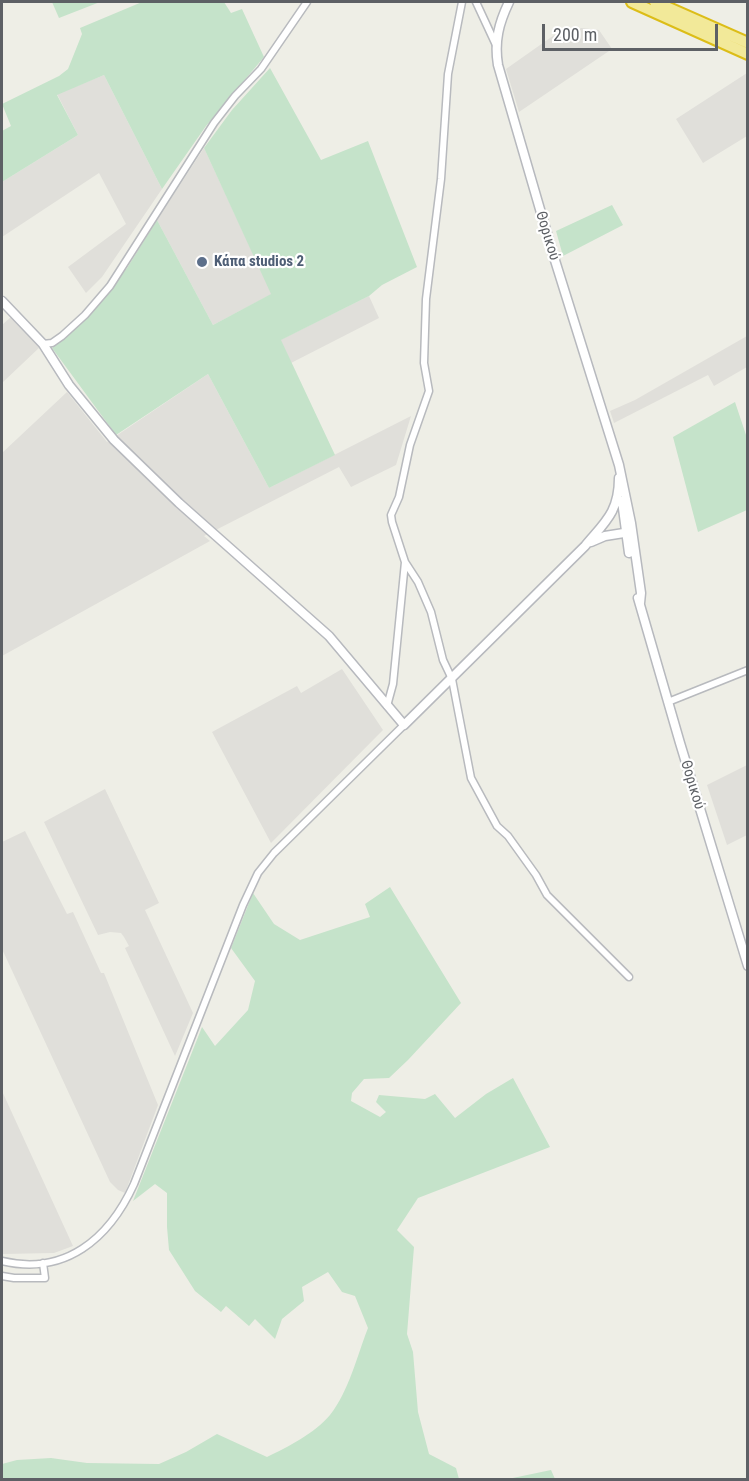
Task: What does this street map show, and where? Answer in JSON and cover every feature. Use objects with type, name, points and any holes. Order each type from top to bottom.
[{"type":"highway","points":[[632,2],[747,54]]},
{"type":"highway","points":[[656,2],[747,43]]},
{"type":"main road","name":"Θορικού","points":[[509,2],[502,17],[496,45],[498,65],[552,254],[615,453],[625,489],[628,528]]},
{"type":"main road","name":"Θορικού","points":[[502,17],[515,2]]},
{"type":"main road","points":[[2,301],[43,344],[69,385],[114,440],[179,504],[329,636],[404,725],[598,532],[612,515],[617,502],[619,478]]},
{"type":"main road","name":"Θορικού","points":[[615,453],[637,594],[747,966]]},
{"type":"main road","points":[[598,532],[608,526],[628,528]]},
{"type":"main road","points":[[585,546],[628,528]]},
{"type":"street","points":[[43,344],[52,343],[62,336],[85,315],[110,286],[214,123],[235,96],[261,69],[307,2]]},
{"type":"street","points":[[462,2],[448,74],[441,179],[426,299],[424,363],[429,391],[410,446],[399,497],[390,515],[405,562],[418,582],[431,612],[443,660],[452,679],[471,778],[497,826],[508,836],[536,875],[547,895],[629,977]]},
{"type":"street","points":[[476,2],[496,45]]},
{"type":"street","points":[[387,706],[393,684],[405,562]]},
{"type":"street","points":[[668,702],[747,670]]},
{"type":"street","points":[[2,1261],[28,1264],[64,1258],[95,1241],[121,1210],[134,1184],[243,905],[258,873],[274,853],[404,725]]},
{"type":"street","points":[[2,1276],[45,1278],[42,1263]]},
{"type":"shaded area","points":[[567,26],[572,34],[581,28],[599,30],[612,49],[519,112],[506,69]]},
{"type":"shaded area","points":[[747,73],[747,136],[703,163],[676,119]]},
{"type":"shaded area","points":[[104,75],[162,189],[102,277],[86,293],[68,267],[126,224],[99,173],[2,237],[2,182],[78,135],[57,94]]},
{"type":"shaded area","points":[[204,148],[272,294],[213,325],[157,220]]},
{"type":"shaded area","points":[[369,296],[379,318],[291,363],[280,340]]},
{"type":"shaded area","points":[[11,317],[40,347],[2,383],[2,325]]},
{"type":"shaded area","points":[[747,336],[747,367],[714,386],[708,375],[614,423],[610,411],[635,400]]},
{"type":"shaded area","points":[[208,374],[269,488],[411,416],[396,465],[351,487],[339,467],[204,536],[210,541],[2,656],[2,453],[67,392],[107,442]]},
{"type":"shaded area","points":[[342,669],[383,730],[271,843],[212,732],[297,686],[301,693]]},
{"type":"shaded area","points":[[747,765],[747,835],[727,845],[707,785]]},
{"type":"shaded area","points":[[105,789],[159,903],[145,910],[193,1013],[175,1056],[125,948],[129,946],[124,937],[121,933],[110,932],[98,935],[44,822]]},
{"type":"shaded area","points":[[25,831],[67,914],[73,912],[101,973],[104,973],[158,1105],[125,1193],[110,1182],[2,949],[2,842]]},
{"type":"shaded area","points":[[2,1091],[73,1246],[54,1253],[3,1254]]},
{"type":"green space","points":[[52,2],[100,2],[59,18]]},
{"type":"green space","points":[[142,2],[224,2],[231,13],[242,9],[264,57],[206,126],[162,189],[104,75],[57,95],[78,135],[2,182],[2,131],[11,126],[2,104],[59,76],[68,69],[82,34],[80,28]]},
{"type":"green space","points":[[270,68],[321,160],[368,141],[417,267],[382,285],[369,296],[281,340],[335,455],[269,488],[208,374],[116,435],[52,348],[81,323],[127,268],[157,220],[213,325],[271,294],[204,148],[232,110]]},
{"type":"green space","points":[[612,205],[623,225],[563,256],[556,231]]},
{"type":"green space","points":[[735,402],[747,438],[747,510],[698,532],[673,437]]},
{"type":"green space","points":[[390,887],[461,1003],[389,1078],[364,1079],[352,1093],[351,1101],[380,1117],[386,1112],[376,1102],[379,1095],[425,1099],[435,1094],[455,1118],[486,1094],[513,1078],[550,1147],[418,1198],[397,1230],[414,1247],[407,1334],[413,1352],[418,1412],[429,1454],[456,1468],[459,1479],[2,1479],[2,1464],[17,1460],[51,1458],[87,1463],[159,1464],[217,1434],[267,1457],[309,1434],[324,1422],[337,1406],[368,1328],[355,1296],[342,1292],[328,1272],[302,1287],[304,1301],[282,1319],[275,1339],[255,1319],[249,1326],[226,1306],[221,1312],[195,1291],[169,1250],[167,1193],[155,1184],[133,1201],[202,1027],[215,1046],[248,1010],[255,981],[231,948],[253,893],[274,924],[300,940],[370,917],[365,904]]},
{"type":"green space","points":[[551,1470],[555,1479],[508,1479]]},
{"type":"place","name":"Κάπα studios 2","points":[[202,262]]}]
